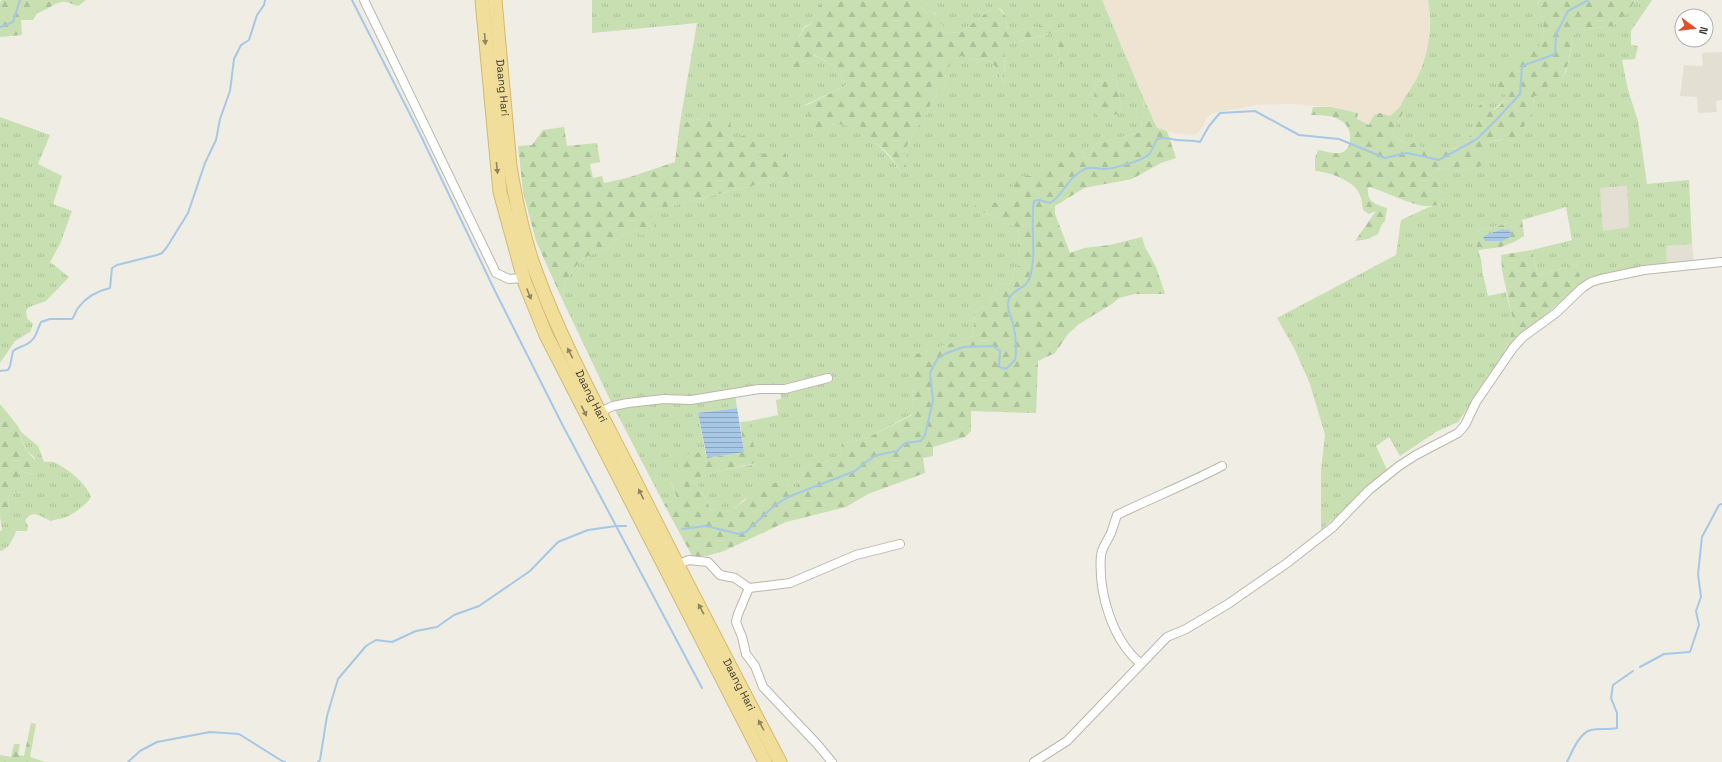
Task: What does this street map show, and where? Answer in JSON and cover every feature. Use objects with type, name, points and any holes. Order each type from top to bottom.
[{"type":"main road","name":"Daang Hari","points":[[482,0],[498,175],[509,227],[523,278],[546,335],[765,762]]},
{"type":"main road","name":"Daang Hari","points":[[495,0],[510,166],[523,227],[536,274],[557,327],[676,565],[718,641],[780,762]]},
{"type":"street","points":[[364,0],[496,274],[509,280],[523,278]]},
{"type":"street","points":[[1034,762],[1067,741],[1167,637],[1186,629],[1228,604],[1287,563],[1333,527],[1369,490],[1399,466],[1416,455],[1458,433],[1465,424],[1476,402],[1513,348],[1523,337],[1556,313],[1582,288],[1591,282],[1601,279],[1644,270],[1722,262]]},
{"type":"street","points":[[600,412],[613,406],[628,403],[664,399],[691,400],[758,389],[785,389],[828,378]]},
{"type":"street","points":[[1141,664],[1124,645],[1108,614],[1103,593],[1101,554],[1111,533],[1117,515],[1158,495],[1193,481],[1222,466]]},
{"type":"street","points":[[676,565],[689,560],[708,562],[720,576],[735,578],[749,588],[790,583],[856,554],[900,544]]},
{"type":"street","points":[[749,588],[736,622],[742,637],[746,654],[755,666],[760,682],[832,762]]},
{"type":"shaded area","points":[[1102,0],[1428,0],[1430,11],[1429,44],[1419,74],[1400,107],[1390,116],[1380,113],[1369,125],[1357,119],[1358,113],[1331,107],[1292,104],[1256,105],[1213,113],[1208,116],[1200,131],[1195,135],[1175,133],[1157,128]]},
{"type":"shaded area","points":[[1722,52],[1722,100],[1716,101],[1717,112],[1698,113],[1697,97],[1680,96],[1684,65],[1703,66],[1702,53]]},
{"type":"shaded area","points":[[1627,186],[1629,227],[1603,231],[1600,188]]},
{"type":"shaded area","points":[[1692,244],[1694,262],[1667,266],[1666,246]]},
{"type":"green space","points":[[2,0],[86,0],[78,6],[64,2],[56,4],[37,13],[33,20],[21,20],[22,35],[0,37],[0,2]]},
{"type":"green space","points":[[592,0],[828,0],[820,7],[811,23],[803,28],[792,52],[793,60],[799,68],[804,60],[812,54],[833,65],[847,85],[805,105],[815,131],[836,124],[854,128],[873,140],[882,148],[900,172],[906,170],[905,150],[916,127],[924,121],[931,103],[944,87],[949,74],[950,63],[961,56],[974,60],[981,59],[990,61],[995,66],[1004,84],[1005,45],[1054,33],[1057,42],[1060,64],[1063,30],[1048,24],[1007,34],[1004,13],[1002,10],[994,7],[961,32],[947,33],[933,24],[936,14],[933,12],[927,14],[916,0],[1102,0],[1144,99],[1141,132],[1096,144],[1093,148],[1091,157],[1084,158],[1081,149],[1044,176],[1015,201],[975,211],[994,215],[1004,223],[1016,227],[1019,233],[1018,245],[1021,265],[1015,267],[1012,282],[999,285],[988,304],[977,310],[975,313],[973,336],[914,355],[912,414],[867,438],[842,444],[841,455],[822,463],[813,463],[804,468],[797,487],[786,485],[749,488],[747,490],[747,497],[740,503],[739,507],[711,510],[695,479],[719,471],[755,464],[750,421],[778,415],[776,400],[781,399],[780,390],[735,395],[737,408],[698,413],[705,451],[689,454],[681,478],[671,482],[677,498],[664,504],[613,406],[562,299],[565,283],[575,267],[584,258],[608,247],[620,236],[638,229],[650,211],[791,176],[701,119],[680,123],[697,23],[592,33]],"holes":[[[1116,79],[1122,111],[1096,118],[1094,100],[1095,82]]]},
{"type":"green space","points":[[828,0],[916,0],[927,14],[933,12],[936,15],[934,24],[943,24],[947,33],[961,32],[994,7],[998,7],[1006,17],[1007,34],[1048,24],[1059,25],[1063,30],[1067,65],[1060,64],[1057,42],[1053,33],[1005,45],[1004,84],[995,66],[990,61],[981,59],[974,60],[961,56],[950,63],[949,74],[944,87],[931,103],[924,121],[916,127],[905,150],[906,170],[900,172],[893,160],[884,150],[874,142],[845,125],[834,124],[818,133],[815,131],[805,106],[847,85],[833,65],[813,54],[804,60],[796,70],[791,68],[795,65],[791,52],[796,39],[800,36],[804,28],[811,24],[819,6]]},
{"type":"green space","points":[[1428,0],[1540,0],[1537,6],[1542,18],[1544,32],[1538,50],[1521,53],[1508,93],[1498,106],[1492,110],[1482,103],[1474,111],[1474,127],[1463,150],[1454,148],[1432,149],[1413,146],[1401,141],[1392,133],[1404,111],[1404,107],[1400,107],[1419,74],[1428,47],[1430,18]]},
{"type":"green space","points":[[1540,0],[1635,0],[1630,10],[1613,26],[1580,30],[1572,36],[1568,61],[1563,76],[1554,89],[1547,94],[1542,96],[1534,96],[1533,110],[1518,137],[1485,142],[1485,164],[1466,170],[1436,168],[1444,194],[1442,204],[1423,206],[1400,199],[1377,189],[1370,187],[1368,188],[1370,199],[1376,204],[1387,208],[1385,221],[1382,224],[1378,234],[1368,239],[1355,241],[1376,211],[1369,214],[1363,210],[1361,197],[1358,191],[1354,186],[1342,178],[1328,173],[1315,171],[1315,158],[1318,150],[1340,153],[1347,148],[1350,135],[1347,126],[1337,118],[1324,115],[1311,115],[1313,107],[1331,107],[1358,113],[1357,119],[1369,125],[1374,115],[1380,113],[1390,116],[1400,107],[1404,107],[1404,111],[1392,133],[1398,139],[1412,144],[1418,138],[1421,140],[1419,146],[1463,150],[1474,127],[1474,111],[1482,103],[1493,110],[1500,106],[1506,96],[1495,83],[1510,62],[1521,53],[1538,49],[1544,32],[1542,18],[1537,6]]},
{"type":"green space","points":[[1635,0],[1652,0],[1631,31],[1631,45],[1638,46],[1635,59],[1622,60],[1628,90],[1638,121],[1647,184],[1689,180],[1692,244],[1666,246],[1667,266],[1582,284],[1576,264],[1538,276],[1532,250],[1572,240],[1566,207],[1522,220],[1476,231],[1476,243],[1481,259],[1488,296],[1506,292],[1514,325],[1504,354],[1490,377],[1458,422],[1436,432],[1400,456],[1389,437],[1376,446],[1387,470],[1321,530],[1321,470],[1325,435],[1310,384],[1294,348],[1277,318],[1396,255],[1401,220],[1429,207],[1442,204],[1443,192],[1436,168],[1465,170],[1484,164],[1484,142],[1502,140],[1533,110],[1534,96],[1553,86],[1562,78],[1569,60],[1572,36],[1580,30],[1613,26],[1630,10]],"holes":[[[1627,186],[1629,227],[1603,231],[1600,188]]]},
{"type":"green space","points":[[1116,79],[1122,111],[1119,114],[1096,118],[1094,100],[1095,82]]},
{"type":"green space","points":[[1144,99],[1157,128],[1167,131],[1176,158],[1161,163],[1132,179],[1084,188],[1055,206],[1055,214],[1070,253],[1084,248],[1110,245],[1142,237],[1145,247],[1156,267],[1165,294],[1135,294],[1119,298],[1112,304],[1079,324],[1068,334],[1055,353],[1038,361],[1036,413],[971,411],[971,431],[965,437],[933,447],[933,456],[923,458],[925,473],[868,494],[846,507],[786,522],[724,551],[707,556],[692,556],[664,504],[677,498],[671,481],[681,478],[676,458],[705,451],[707,458],[744,452],[740,422],[750,421],[756,463],[719,471],[695,479],[711,510],[727,507],[736,508],[747,497],[747,490],[749,488],[781,482],[786,485],[797,487],[804,468],[813,463],[822,463],[841,455],[842,444],[867,438],[912,415],[913,355],[973,336],[975,313],[977,310],[988,304],[999,285],[1012,282],[1015,267],[1021,265],[1018,245],[1019,233],[1016,227],[1004,223],[994,215],[975,211],[975,204],[1015,201],[1012,176],[1043,176],[1043,165],[1062,162],[1061,152],[1078,148],[1081,149],[1084,158],[1091,157],[1093,148],[1096,144],[1141,132]]},
{"type":"green space","points":[[0,117],[50,135],[38,164],[62,176],[53,204],[72,211],[60,244],[50,262],[69,277],[46,301],[29,307],[26,311],[27,318],[33,324],[30,332],[15,341],[0,363]]},
{"type":"green space","points":[[730,118],[732,141],[751,132],[758,155],[784,149],[791,176],[650,211],[655,231],[640,236],[638,229],[620,236],[608,247],[584,258],[575,267],[565,283],[562,299],[536,241],[523,192],[518,146],[532,145],[543,130],[564,127],[567,146],[597,143],[600,162],[590,164],[593,178],[602,176],[604,183],[627,178],[675,162],[680,123],[701,119]]},
{"type":"green space","points":[[1522,220],[1524,236],[1501,247],[1478,250],[1476,243],[1476,231]],"holes":[[[1506,229],[1502,241],[1497,241],[1486,235]]]},
{"type":"green space","points":[[1532,250],[1538,276],[1576,264],[1582,284],[1515,340],[1504,354],[1514,325],[1502,270],[1501,255]]},
{"type":"green space","points":[[0,404],[17,425],[21,432],[20,436],[24,446],[37,463],[35,474],[21,472],[19,475],[17,482],[23,487],[24,493],[11,492],[8,498],[9,508],[4,516],[0,516]]},
{"type":"green space","points":[[21,432],[38,446],[44,462],[55,462],[72,473],[85,486],[91,497],[76,511],[63,518],[51,521],[36,514],[30,515],[25,520],[28,526],[27,531],[16,531],[8,546],[0,551],[0,531],[2,530],[0,516],[4,516],[9,508],[8,498],[11,492],[23,493],[17,482],[21,472],[34,474],[35,458],[27,451],[20,436]]},
{"type":"green space","points":[[31,723],[36,724],[30,757],[45,762],[0,762],[0,755],[11,757],[14,744],[20,744],[18,755],[24,756]]},
{"type":"water","points":[[1502,229],[1509,230],[1511,233],[1510,237],[1502,241],[1485,241],[1483,238],[1486,235]]},
{"type":"water","points":[[737,408],[744,452],[707,458],[698,413]]},
{"type":"waterway","points":[[0,27],[13,22],[20,0]]},
{"type":"waterway","points":[[0,371],[8,370],[13,351],[32,340],[41,322],[50,319],[72,319],[81,304],[88,298],[96,293],[110,288],[112,268],[117,265],[157,255],[162,253],[167,247],[188,213],[205,163],[216,140],[220,119],[230,91],[234,59],[241,45],[249,40],[257,15],[264,5],[265,0]]},
{"type":"waterway","points":[[352,0],[420,134],[495,291],[562,424],[702,688]]},
{"type":"waterway","points":[[682,529],[706,526],[739,534],[746,532],[774,506],[788,497],[855,471],[877,455],[897,451],[905,443],[921,441],[925,435],[933,401],[930,373],[937,359],[947,353],[963,347],[993,346],[1000,351],[999,367],[1006,369],[1015,360],[1016,351],[1015,333],[1008,309],[1009,298],[1025,285],[1030,277],[1032,268],[1034,201],[1039,200],[1050,203],[1055,200],[1079,172],[1087,168],[1108,169],[1136,161],[1147,156],[1157,139],[1160,138],[1200,142],[1209,126],[1220,113],[1255,111],[1299,135],[1339,139],[1385,158],[1407,153],[1439,160],[1477,139],[1497,119],[1520,94],[1522,66],[1555,54],[1556,34],[1568,11],[1588,0]]},
{"type":"waterway","points":[[1640,667],[1664,654],[1690,652],[1699,625],[1696,611],[1701,597],[1698,574],[1702,537],[1719,505],[1722,504]]},
{"type":"waterway","points":[[318,762],[320,760],[327,716],[338,679],[366,646],[376,640],[392,642],[416,631],[437,627],[454,615],[479,606],[530,571],[558,542],[588,530],[626,526]]},
{"type":"waterway","points":[[1567,762],[1576,743],[1587,732],[1594,729],[1617,728],[1617,713],[1611,698],[1613,685],[1633,671]]},
{"type":"waterway","points":[[128,762],[140,751],[157,742],[210,732],[239,734],[285,762]]}]
